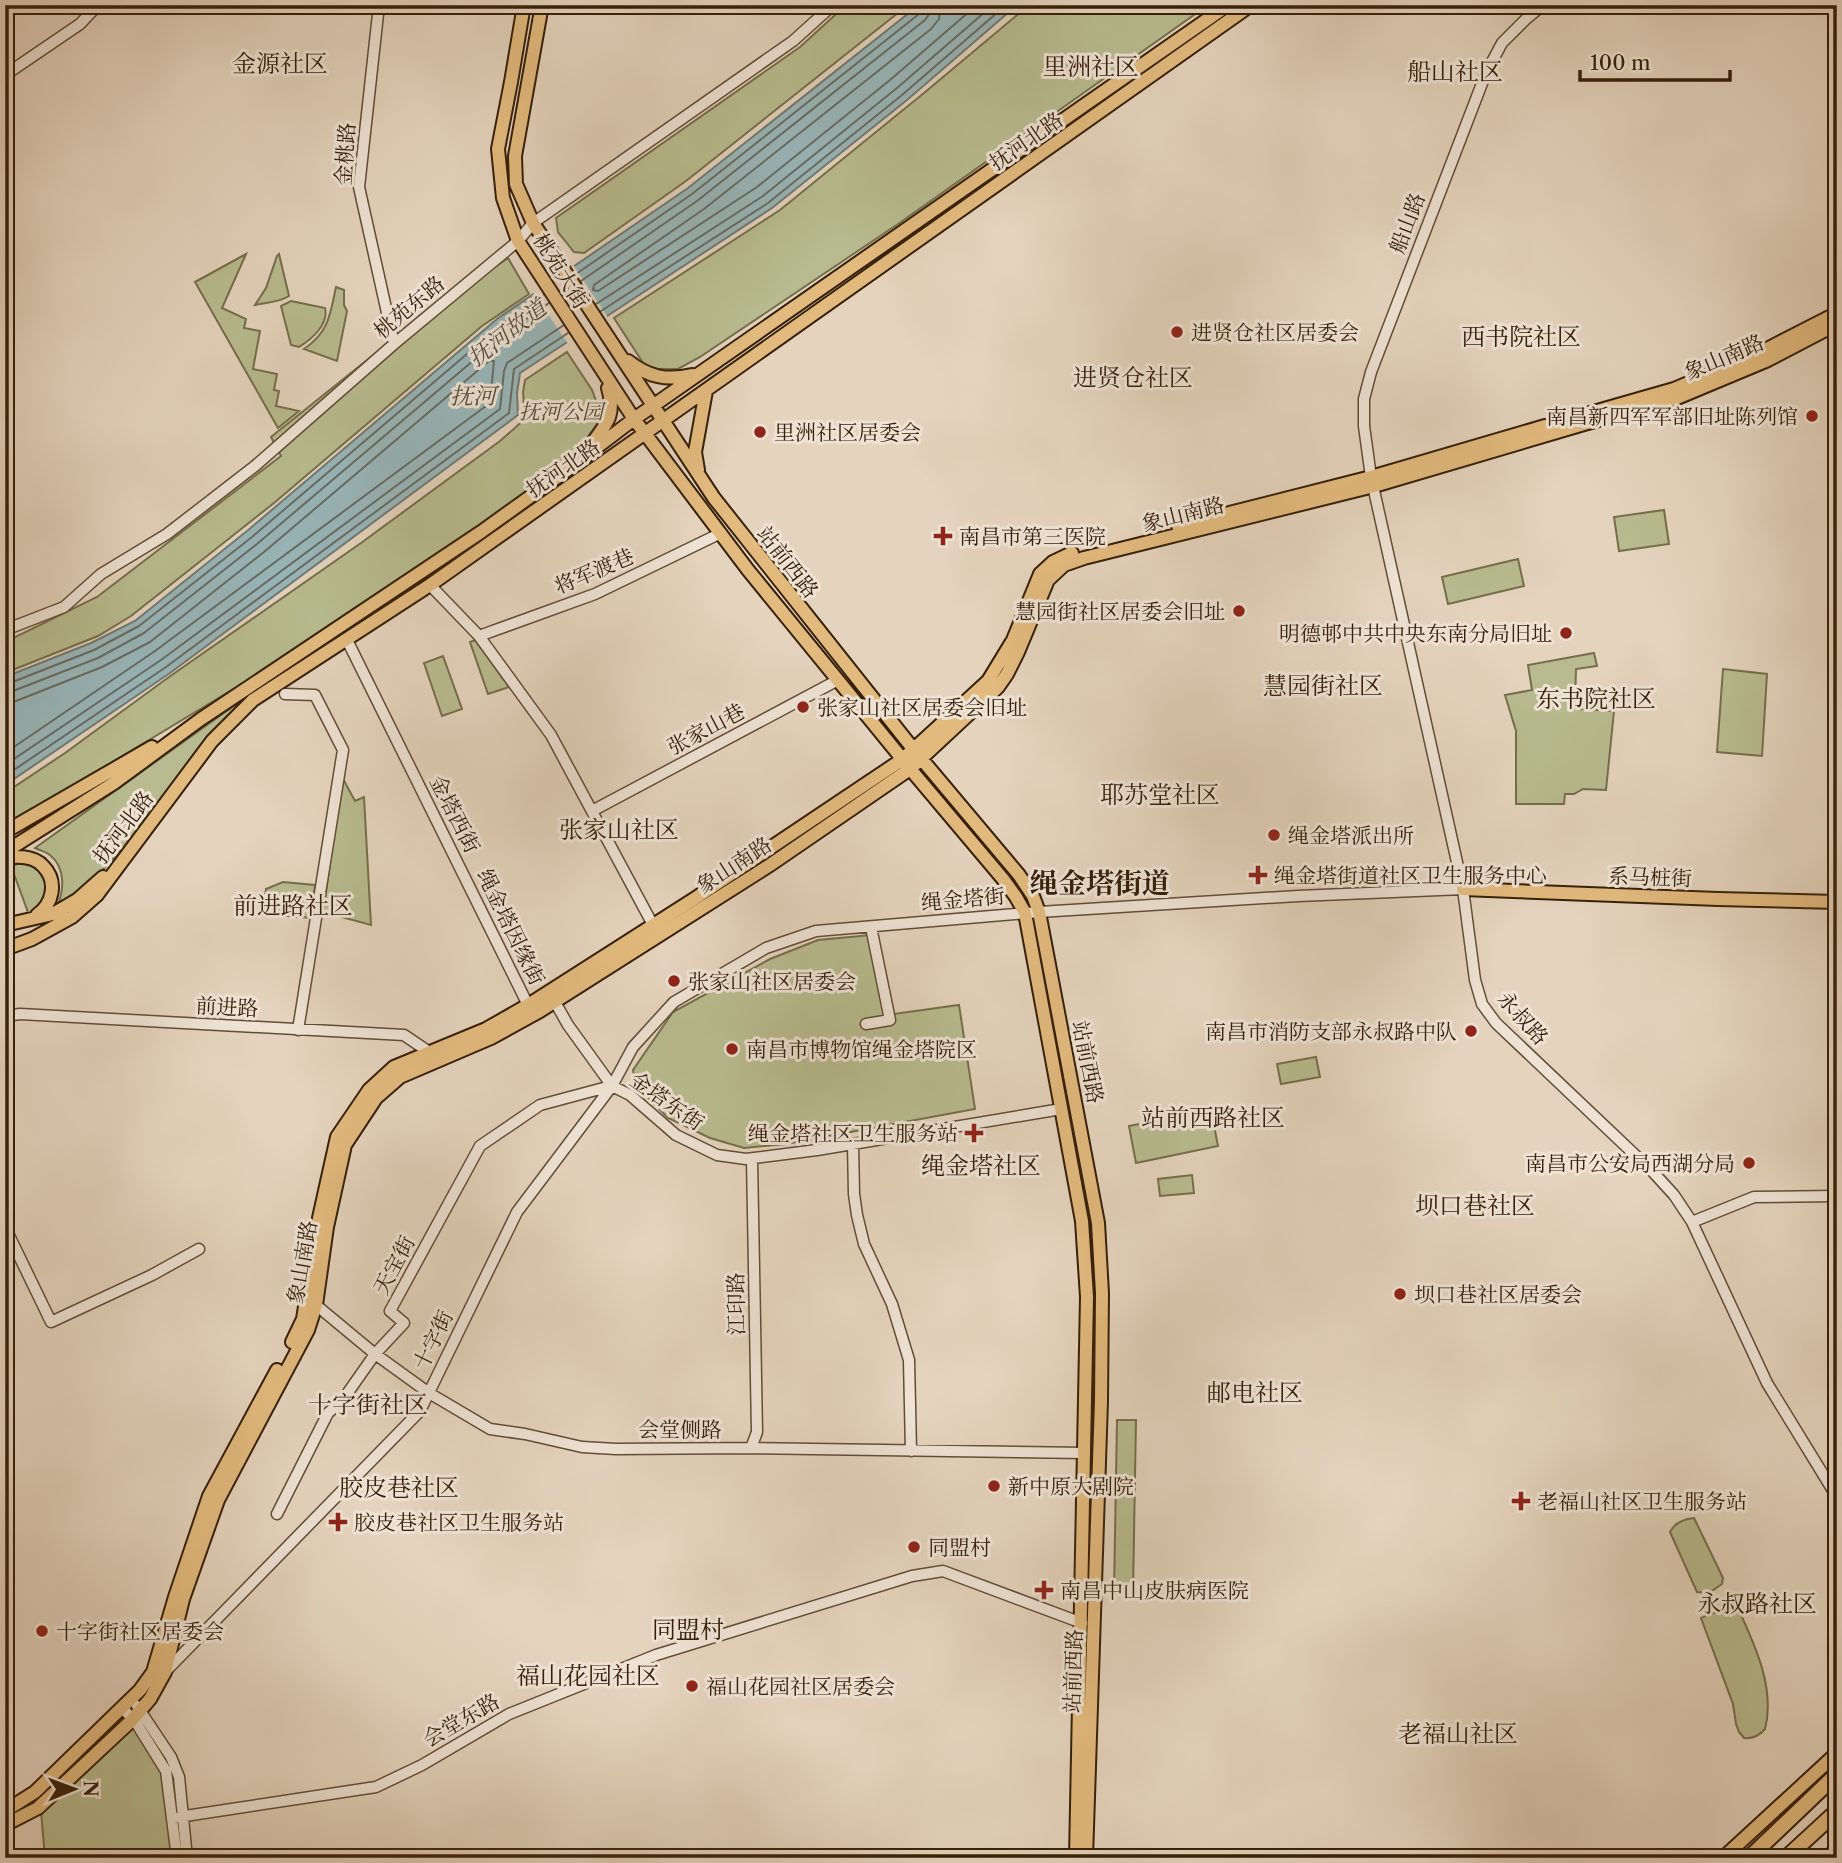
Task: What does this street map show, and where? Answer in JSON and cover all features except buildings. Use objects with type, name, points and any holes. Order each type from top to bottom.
[{"type":"highway","points":[[1749,1858],[1837,1774]]},
{"type":"highway","points":[[1786,1858],[1837,1811]]},
{"type":"main road","name":"桃苑大街","points":[[524,5],[498,149],[503,198],[518,241],[634,419]]},
{"type":"main road","name":"桃苑大街","points":[[542,5],[515,156],[516,184],[533,223],[653,406]]},
{"type":"main road","name":"抚河北路","points":[[5,855],[114,783],[201,719],[481,531],[699,373],[1227,5]]},
{"type":"main road","name":"抚河北路","points":[[5,949],[32,939],[72,917],[97,895],[212,741],[253,700],[430,585],[1251,5]]},
{"type":"main road","name":"象山南路","points":[[1373,481],[1674,389],[1763,351],[1837,313]]},
{"type":"main road","name":"象山南路","points":[[5,1825],[38,1808],[136,1715],[150,1699],[165,1672],[183,1598],[218,1500],[308,1330],[316,1304],[327,1227],[345,1145],[376,1098],[400,1077],[433,1056],[528,1005],[552,996],[765,869],[907,764],[998,687],[1018,652],[1048,580],[1064,565],[1677,398],[1768,360],[1837,324]]},
{"type":"main road","points":[[619,355],[636,368],[655,377],[677,379],[699,373]]},
{"type":"main road","points":[[579,461],[612,413],[612,401],[602,371]]},
{"type":"main road","points":[[700,478],[695,452],[706,391]]},
{"type":"main road","name":"站前西路","points":[[653,406],[700,478],[749,544],[918,755],[1019,875],[1033,896],[1039,912],[1098,1223],[1102,1293],[1086,1858]]},
{"type":"main road","name":"站前西路","points":[[634,419],[838,680],[1003,879],[1025,913],[1082,1221],[1085,1259],[1085,1453],[1076,1858]]},
{"type":"main road","points":[[5,832],[201,719]]},
{"type":"main road","name":"象山南路","points":[[5,1811],[35,1792],[126,1703],[153,1672],[209,1496],[303,1319],[319,1218],[337,1137],[369,1090],[394,1067],[491,1038],[653,925],[907,764]]},
{"type":"main road","points":[[5,855],[29,858],[43,865],[52,881],[48,906],[28,921]]},
{"type":"main road","points":[[5,925],[53,914],[77,900],[124,857]]},
{"type":"main road","name":"系马桩街","points":[[1463,889],[1837,901]]},
{"type":"main road","points":[[1723,1858],[1837,1753]]},
{"type":"main road","points":[[1827,1858],[1837,1849]]},
{"type":"street","points":[[5,75],[80,24],[98,5]]},
{"type":"street","name":"金桃路","points":[[379,5],[359,187],[394,344]]},
{"type":"street","name":"桃苑东路","points":[[5,630],[64,607],[101,575],[167,534],[255,466],[394,344],[518,241],[533,223],[793,41],[833,5]]},
{"type":"street","name":"船山路","points":[[1373,481],[1364,426],[1364,399],[1371,372],[1486,73],[1502,43],[1543,5]]},
{"type":"street","name":"永叔路","points":[[1373,481],[1463,889],[1475,980],[1482,1004],[1496,1023],[1674,1195],[1692,1222],[1767,1383],[1837,1497]]},
{"type":"street","name":"将军渡巷","points":[[479,636],[595,594],[721,533]]},
{"type":"street","points":[[430,585],[479,636],[551,735],[653,925]]},
{"type":"street","name":"金塔西街","points":[[347,640],[510,968]]},
{"type":"street","name":"张家山巷","points":[[592,811],[838,680]]},
{"type":"street","points":[[285,694],[315,695],[343,750],[298,1030]]},
{"type":"street","name":"绳金塔街","points":[[612,1086],[633,1047],[674,1002],[766,948],[816,931],[1039,912],[1463,889]]},
{"type":"street","points":[[866,1024],[890,1020],[870,927]]},
{"type":"street","name":"绳金塔因缘街","points":[[510,968],[528,1005]]},
{"type":"street","name":"金塔东街","points":[[552,996],[568,1025],[612,1086],[630,1095],[676,1135],[717,1155],[752,1159],[1060,1109]]},
{"type":"street","name":"前进路","points":[[5,1016],[20,1014],[404,1035],[433,1056]]},
{"type":"street","name":"天宝街","points":[[277,1514],[328,1413],[342,1401],[375,1354],[404,1323],[390,1311],[480,1146],[540,1105],[612,1086]]},
{"type":"street","name":"十字街","points":[[165,1672],[420,1411],[517,1212],[612,1086]]},
{"type":"street","points":[[853,1144],[854,1194],[864,1244],[892,1304],[909,1360],[911,1451]]},
{"type":"street","name":"江印路","points":[[751,1448],[757,1433],[752,1159]]},
{"type":"street","points":[[1692,1222],[1754,1198],[1837,1196]]},
{"type":"street","points":[[5,1227],[51,1322],[152,1275],[199,1249]]},
{"type":"street","name":"会堂侧路","points":[[316,1304],[375,1354],[429,1392],[490,1429],[582,1447],[1085,1453]]},
{"type":"street","name":"会堂东路","points":[[172,1818],[376,1787],[422,1765],[509,1714],[656,1655],[912,1576],[943,1571],[1082,1623]]},
{"type":"street","points":[[126,1703],[171,1756],[180,1777],[187,1858]]},
{"type":"street","points":[[136,1715],[166,1771],[177,1858]]},
{"type":"green space","points":[[846,5],[908,5],[686,181],[584,253],[574,252],[558,232],[556,218],[800,47]]},
{"type":"green space","name":"抚河公园","points":[[1029,5],[1208,5],[898,224],[700,357],[678,369],[647,369],[614,318],[780,210]]},
{"type":"green space","points":[[246,254],[222,308],[246,319],[244,328],[260,331],[253,369],[277,374],[274,390],[279,391],[276,406],[299,411],[278,428],[195,282]]},
{"type":"green space","points":[[279,254],[289,296],[255,305],[266,288]]},
{"type":"green space","points":[[508,258],[529,294],[482,326],[274,503],[131,616],[98,636],[5,673],[5,642],[97,597],[281,456],[271,437],[402,332]]},
{"type":"green space","points":[[336,287],[344,290],[344,305],[347,311],[337,361],[304,349],[324,329]]},
{"type":"green space","points":[[291,301],[325,308],[322,325],[299,347],[291,345],[281,306]]},
{"type":"green space","name":"抚河公园","points":[[567,352],[592,390],[602,417],[578,451],[546,479],[326,633],[5,827],[5,793],[361,543],[500,441],[525,419],[525,380]]},
{"type":"green space","points":[[1664,510],[1669,544],[1619,551],[1614,517]]},
{"type":"green space","points":[[1518,559],[1524,586],[1448,604],[1442,577]]},
{"type":"green space","points":[[475,640],[509,687],[488,694],[470,642]]},
{"type":"green space","points":[[1594,653],[1597,666],[1576,669],[1575,704],[1579,709],[1614,711],[1606,790],[1583,789],[1574,794],[1565,794],[1564,804],[1516,804],[1516,731],[1505,695],[1532,690],[1528,665]]},
{"type":"green space","points":[[443,656],[462,709],[442,716],[424,663]]},
{"type":"green space","points":[[1723,669],[1767,674],[1762,756],[1717,752]]},
{"type":"green space","points":[[242,700],[118,854],[80,893],[57,907],[62,887],[59,866],[50,855],[35,848]]},
{"type":"green space","points":[[342,777],[355,801],[364,797],[371,925],[323,912]]},
{"type":"green space","points":[[24,862],[37,868],[48,889],[40,908],[29,915],[11,866]]},
{"type":"green space","points":[[283,882],[315,885],[312,918],[263,914],[266,889]]},
{"type":"green space","points":[[871,935],[887,1015],[959,1005],[975,1109],[786,1144],[744,1148],[710,1138],[668,1118],[635,1084],[633,1070],[673,1012],[770,959],[818,940]]},
{"type":"green space","points":[[1316,1057],[1320,1077],[1281,1084],[1277,1064]]},
{"type":"green space","points":[[1211,1110],[1218,1146],[1136,1163],[1129,1126]]},
{"type":"green space","points":[[1192,1175],[1194,1193],[1160,1196],[1158,1179]]},
{"type":"green space","points":[[1117,1420],[1136,1420],[1133,1592],[1114,1592]]},
{"type":"green space","points":[[1694,1518],[1723,1578],[1722,1584],[1709,1593],[1697,1592],[1670,1532],[1680,1522]]},
{"type":"green space","points":[[1736,1604],[1761,1665],[1768,1697],[1765,1729],[1750,1738],[1744,1738],[1739,1732],[1733,1704],[1701,1618]]},
{"type":"green space","points":[[132,1725],[161,1772],[173,1858],[45,1858],[41,1811]]},
{"type":"water","name":"抚河","points":[[919,5],[1017,5],[907,100],[772,208],[520,373],[518,415],[170,673],[5,785],[5,677],[91,643],[135,621],[247,531],[497,319],[688,188]]},
{"type":"pier","points":[[572,263],[609,319],[569,345],[532,291]]},
{"type":"place","name":"进贤仓社区居委会","points":[[1177,332]]},
{"type":"place","name":"南昌新四军军部旧址陈列馆","points":[[1812,416]]},
{"type":"place","name":"里洲社区居委会","points":[[760,432]]},
{"type":"place","name":"南昌市第三医院","points":[[943,536]]},
{"type":"place","name":"慧园街社区居委会旧址","points":[[1239,611]]},
{"type":"place","name":"明德邨中共中央东南分局旧址","points":[[1566,633]]},
{"type":"place","name":"张家山社区居委会旧址","points":[[803,707]]},
{"type":"place","name":"绳金塔派出所","points":[[1274,835]]},
{"type":"place","name":"绳金塔街道社区卫生服务中心","points":[[1258,875]]},
{"type":"place","name":"张家山社区居委会","points":[[674,981]]},
{"type":"place","name":"南昌市消防支部永叔路中队","points":[[1471,1031]]},
{"type":"place","name":"南昌市博物馆绳金塔院区","points":[[732,1049]]},
{"type":"place","name":"绳金塔社区卫生服务站","points":[[974,1133]]},
{"type":"place","name":"南昌市公安局西湖分局","points":[[1749,1163]]},
{"type":"place","name":"坝口巷社区居委会","points":[[1400,1294]]},
{"type":"place","name":"新中原大剧院","points":[[994,1486]]},
{"type":"place","name":"老福山社区卫生服务站","points":[[1521,1501]]},
{"type":"place","name":"胶皮巷社区卫生服务站","points":[[338,1522]]},
{"type":"place","name":"同盟村","points":[[914,1547]]},
{"type":"place","name":"南昌中山皮肤病医院","points":[[1044,1590]]},
{"type":"place","name":"十字街社区居委会","points":[[42,1631]]},
{"type":"place","name":"福山花园社区居委会","points":[[692,1686]]},
{"type":"district","name":"金源社区","points":[[280,63]]},
{"type":"district","name":"里洲社区","points":[[1091,66]]},
{"type":"district","name":"船山社区","points":[[1455,71]]},
{"type":"district","name":"西书院社区","points":[[1521,336]]},
{"type":"district","name":"进贤仓社区","points":[[1133,377]]},
{"type":"district","name":"慧园街社区","points":[[1323,685]]},
{"type":"district","name":"东书院社区","points":[[1596,698]]},
{"type":"district","name":"耶苏堂社区","points":[[1160,794]]},
{"type":"district","name":"张家山社区","points":[[619,829]]},
{"type":"district","name":"绳金塔街道","points":[[1100,883]]},
{"type":"district","name":"前进路社区","points":[[293,905]]},
{"type":"district","name":"站前西路社区","points":[[1213,1117]]},
{"type":"district","name":"绳金塔社区","points":[[981,1165]]},
{"type":"district","name":"坝口巷社区","points":[[1475,1205]]},
{"type":"district","name":"邮电社区","points":[[1255,1392]]},
{"type":"district","name":"十字街社区","points":[[368,1404]]},
{"type":"district","name":"胶皮巷社区","points":[[399,1487]]},
{"type":"district","name":"永叔路社区","points":[[1757,1603]]},
{"type":"district","name":"同盟村","points":[[688,1629]]},
{"type":"district","name":"福山花园社区","points":[[588,1675]]},
{"type":"district","name":"老福山社区","points":[[1458,1733]]},
{"type":"water label","name":"抚河故道","points":[[507,333]]}]
